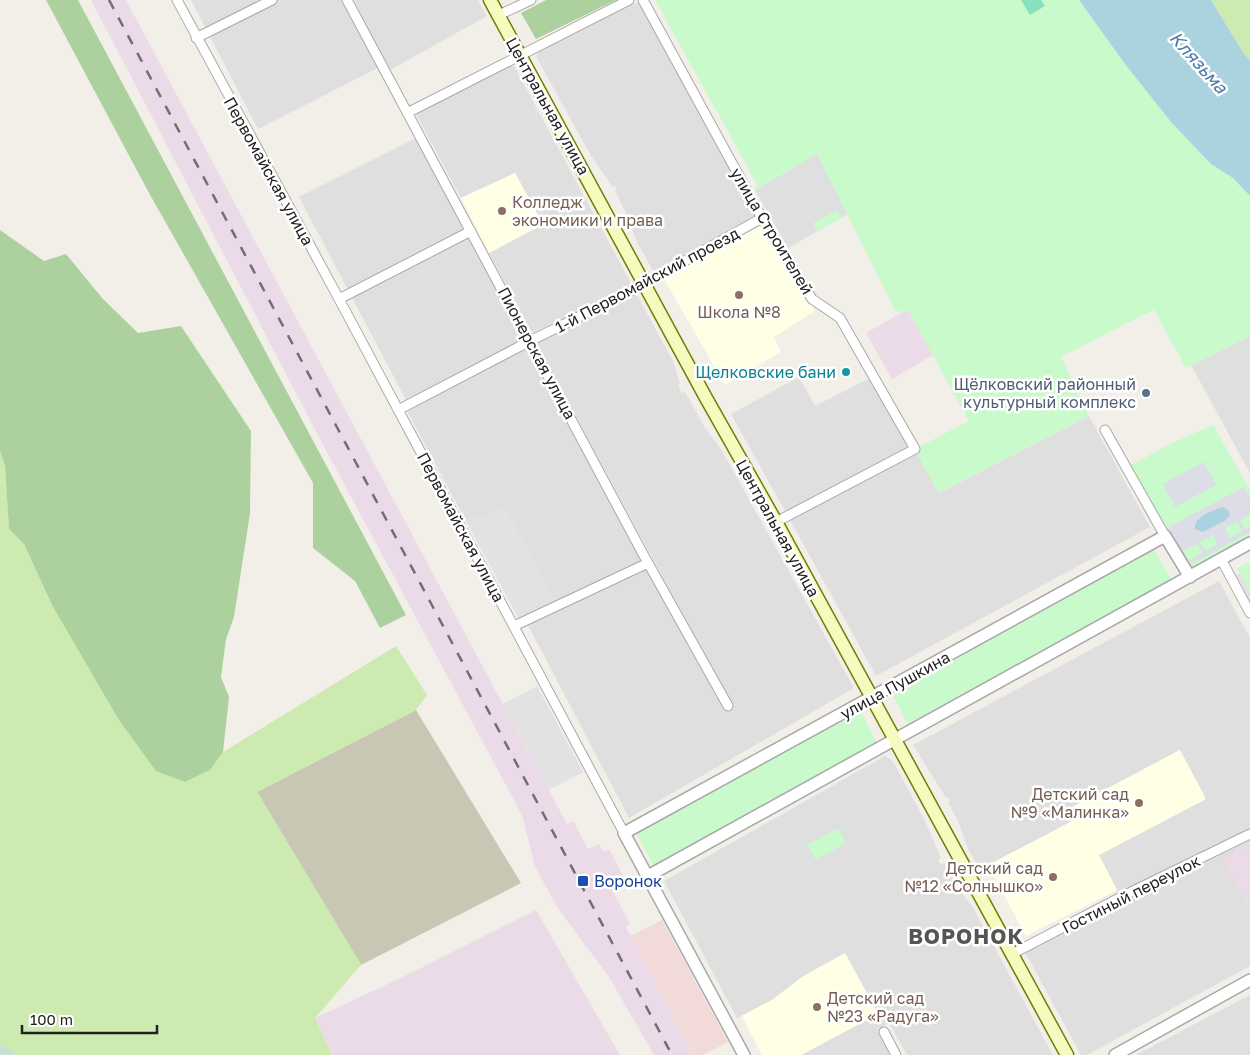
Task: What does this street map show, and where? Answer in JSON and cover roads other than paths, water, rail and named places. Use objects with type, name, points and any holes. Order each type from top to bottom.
[{"type":"main road","name":"Центральная улица","points":[[490,0],[1067,1055]]},
{"type":"street","name":"Первомайская улица","points":[[176,0],[339,299],[744,1055]]},
{"type":"street","points":[[196,38],[272,0]]},
{"type":"street","name":"Пионерская улица","points":[[347,0],[648,563],[728,706]]},
{"type":"street","points":[[498,15],[531,0]]},
{"type":"street","points":[[408,113],[629,0]]},
{"type":"street","name":"улица Строителей","points":[[643,0],[762,218],[812,299],[840,318],[915,449],[776,522]]},
{"type":"street","name":"1-й Первомайский проезд","points":[[398,410],[644,284],[762,218]]},
{"type":"street","points":[[339,299],[471,231]]},
{"type":"street","points":[[1105,430],[1190,577]]},
{"type":"street","name":"улица Пушкина","points":[[624,833],[1165,536]]},
{"type":"street","points":[[648,876],[1250,544]]},
{"type":"street","points":[[1221,559],[1250,613]]},
{"type":"street","points":[[514,626],[648,563]]},
{"type":"street","name":"Гостиный переулок","points":[[1012,954],[1250,834]]},
{"type":"street","points":[[1115,1055],[1250,980]]},
{"type":"street","points":[[884,1032],[896,1055]]},
{"type":"water","name":"Клязьма","points":[[1079,0],[1211,0],[1244,54],[1250,60],[1250,196],[1233,178],[1211,164],[1171,122],[1125,64]]},
{"type":"water","points":[[1223,507],[1230,514],[1226,520],[1203,532],[1195,529],[1195,525],[1200,518]]},
{"type":"railway","points":[[109,0],[672,1055]]},
{"type":"place","name":"Колледж экономики и права","points":[[502,211]]},
{"type":"place","name":"Школа №8","points":[[739,295]]},
{"type":"place","name":"Щелковские бани","points":[[846,372]]},
{"type":"place","name":"Щёлковский районный культурный комплекс","points":[[1146,393]]},
{"type":"place","name":"Детский сад №9 «Малинка»","points":[[1139,803]]},
{"type":"place","name":"Детский сад №12 «Солнышко»","points":[[1053,877]]},
{"type":"place","name":"Воронок","points":[[583,881]]},
{"type":"place","name":"Детский сад №23 «Радуга»","points":[[817,1007]]},
{"type":"district","name":"ВОРОНОК","points":[[966,936]]}]
